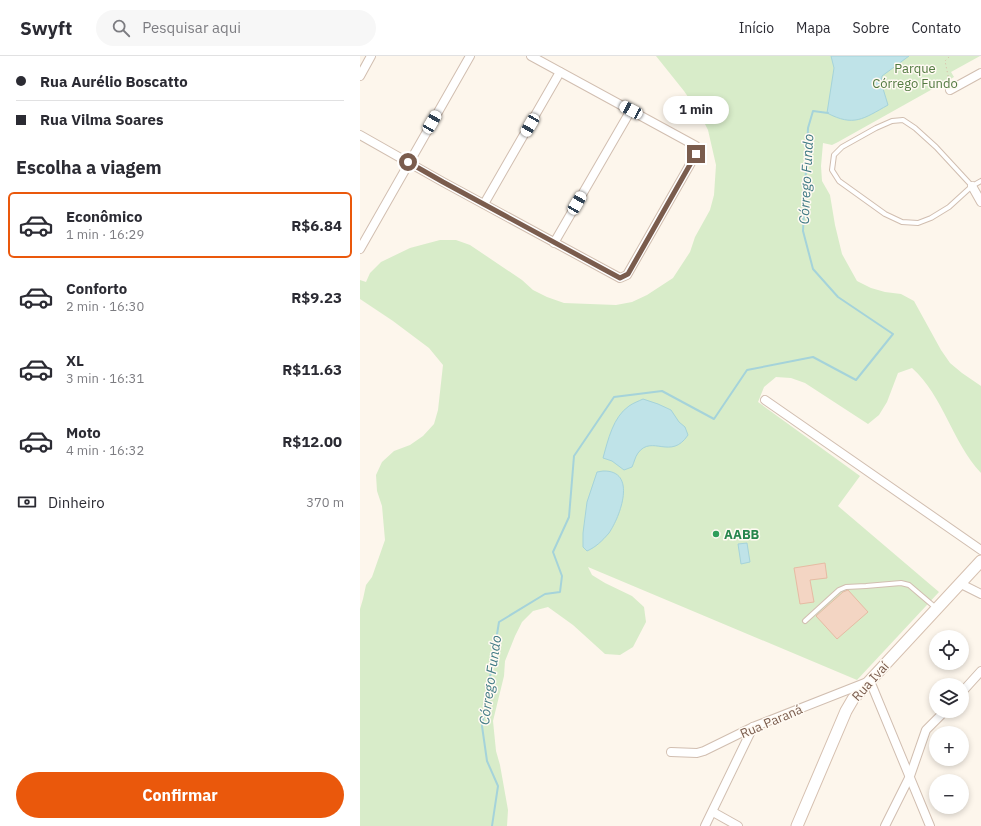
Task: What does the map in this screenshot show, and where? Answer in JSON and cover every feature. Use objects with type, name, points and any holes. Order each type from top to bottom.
[{"type":"main road","name":"Rua Ivaí","points":[[797,826],[846,711],[853,699],[981,561]]},
{"type":"street","points":[[360,76],[371,56]]},
{"type":"street","points":[[360,249],[408,162],[470,56]]},
{"type":"street","points":[[360,135],[620,278],[628,274],[696,154],[696,146],[531,56]]},
{"type":"street","points":[[484,204],[560,72]]},
{"type":"street","points":[[950,90],[981,73]]},
{"type":"street","points":[[554,242],[631,110]]},
{"type":"street","points":[[972,186],[981,202]]},
{"type":"street","points":[[765,400],[981,550]]},
{"type":"street","points":[[961,584],[981,594]]},
{"type":"street","points":[[969,684],[981,671]]},
{"type":"street","points":[[870,681],[930,826]]},
{"type":"street","name":"Rua Paraná","points":[[671,752],[697,753],[704,751],[753,727],[870,681]]},
{"type":"street","points":[[885,826],[910,776],[926,730],[938,718]]},
{"type":"street","points":[[705,826],[753,727]]},
{"type":"street","points":[[713,812],[738,826]]},
{"type":"lane","points":[[972,186],[936,147],[915,128],[903,120],[892,121],[871,131],[842,147],[834,155],[832,170],[839,181],[885,214],[902,222],[918,223],[931,218],[949,207],[972,186],[981,181]]},
{"type":"lane","points":[[806,621],[839,590],[846,587],[901,583],[909,585],[937,609]]},
{"type":"path","points":[[948,80],[945,61],[950,56]]},
{"type":"green space","name":"Parque Córrego Fundo","points":[[656,56],[980,56],[951,72],[954,77],[838,142],[832,145],[823,143],[821,166],[822,181],[830,195],[842,254],[857,281],[871,288],[901,294],[914,301],[941,350],[950,363],[981,386],[981,473],[962,448],[932,392],[912,368],[898,373],[887,402],[879,415],[868,424],[805,383],[791,378],[776,377],[764,387],[758,402],[860,476],[838,506],[939,592],[857,680],[588,567],[592,575],[632,596],[644,607],[646,622],[633,647],[620,655],[605,654],[573,625],[548,607],[533,611],[522,622],[505,661],[504,676],[493,721],[496,751],[508,810],[507,826],[360,826],[360,609],[366,585],[372,577],[385,540],[382,506],[377,491],[376,475],[382,462],[394,451],[410,445],[423,436],[434,424],[438,410],[443,365],[429,348],[360,299],[360,280],[366,282],[370,273],[381,262],[410,248],[440,240],[456,240],[470,245],[522,280],[533,290],[564,303],[616,305],[632,302],[647,295],[673,278],[690,252],[695,237],[710,210],[714,195],[716,165],[708,130],[701,116],[684,91]]},
{"type":"water","points":[[831,56],[909,56],[882,76],[881,82],[888,105],[858,120],[844,120],[827,113],[834,68]]},
{"type":"water","points":[[643,399],[671,410],[679,422],[685,427],[688,435],[682,442],[675,446],[649,446],[643,448],[638,453],[632,467],[624,470],[612,461],[603,458],[612,429],[619,416],[629,406]]},
{"type":"water","points":[[603,471],[614,473],[620,478],[623,486],[621,506],[618,516],[609,533],[599,544],[587,551],[583,547],[583,533],[587,502],[597,472]]},
{"type":"water","points":[[747,543],[750,562],[741,564],[738,544]]},
{"type":"building","points":[[825,563],[827,578],[810,580],[814,602],[800,604],[794,568]]},
{"type":"building","points":[[848,590],[868,612],[837,639],[816,616],[843,592]]},
{"type":"waterway","name":"Córrego Fundo","points":[[492,826],[498,786],[487,761],[482,726],[499,622],[545,594],[560,592],[562,576],[553,552],[569,517],[574,456],[614,397],[662,391],[714,419],[747,370],[813,357],[856,380],[893,334],[838,297],[813,269],[803,231],[808,128],[813,111],[828,113]]},
{"type":"place","name":"AABB","points":[[716,534]]},
{"type":"route","points":[[408,162],[620,278],[628,274],[696,154]]}]
